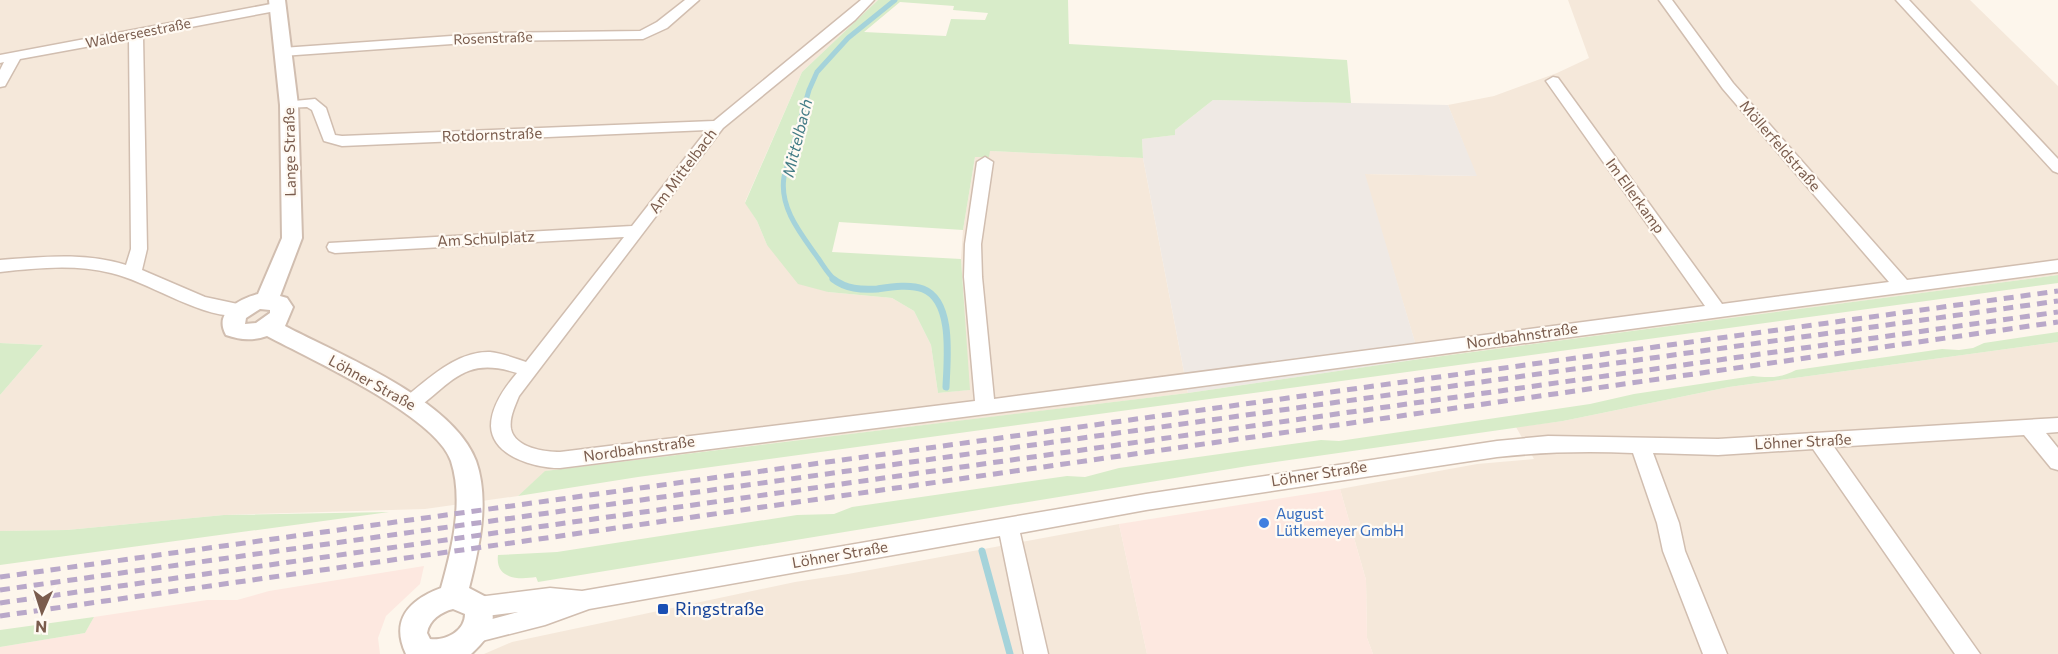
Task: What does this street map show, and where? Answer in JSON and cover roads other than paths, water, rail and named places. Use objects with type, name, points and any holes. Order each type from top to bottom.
[{"type":"street","name":"Rosenstraße","points":[[282,52],[494,36],[643,35],[662,25],[693,0]]},
{"type":"street","name":"Am Mittelbach","points":[[528,369],[548,348],[718,125],[868,0]]},
{"type":"street","name":"Möllerfeldstraße","points":[[1665,0],[1728,86],[1902,286]]},
{"type":"street","points":[[1902,0],[2058,168]]},
{"type":"street","name":"Lange Straße","points":[[267,300],[292,238],[289,105],[277,4]]},
{"type":"street","name":"Walderseestraße","points":[[7,58],[277,4]]},
{"type":"street","points":[[133,273],[139,249],[136,33]]},
{"type":"street","points":[[0,83],[7,58]]},
{"type":"street","name":"Im Ellerkamp","points":[[1553,81],[1717,310]]},
{"type":"street","name":"Rotdornstraße","points":[[289,105],[309,102],[319,108],[329,138],[342,141],[718,125]]},
{"type":"street","points":[[985,162],[973,244],[973,276],[985,406]]},
{"type":"street","name":"Am Schulplatz","points":[[335,247],[638,231]]},
{"type":"street","points":[[0,266],[53,262],[95,264],[133,273],[200,302],[241,310]]},
{"type":"street","name":"Nordbahnstraße","points":[[528,369],[511,393],[502,413],[501,426],[503,436],[519,452],[545,460],[985,406],[2058,266]]},
{"type":"street","points":[[267,300],[274,301],[282,307],[280,317],[269,327],[253,332],[234,329],[232,320],[241,310],[254,303],[267,300]]},
{"type":"street","name":"Löhner Straße","points":[[269,327],[411,403],[433,421],[457,447],[468,477],[470,496],[463,627],[545,615],[588,599],[1008,525],[1237,487],[1497,449],[1548,444],[1718,447],[2058,425]]},
{"type":"street","points":[[411,403],[456,370],[473,362],[485,359],[497,360],[528,369]]},
{"type":"street","points":[[2028,427],[2058,462]]},
{"type":"street","points":[[1818,441],[1968,654]]},
{"type":"street","points":[[1640,444],[1668,523],[1674,551],[1715,654]]},
{"type":"street","points":[[1008,525],[1036,654]]},
{"type":"street","points":[[436,602],[463,627],[437,654],[426,653],[414,648],[412,633],[415,623],[421,614],[436,602]]},
{"type":"waterway","name":"Mittelbach","points":[[835,280],[805,240],[788,210],[783,188],[784,177],[809,90],[817,72],[848,38],[895,0]]},
{"type":"waterway","name":"Mittelbach","points":[[833,279],[854,288],[912,287],[923,289],[933,296],[940,306],[947,332],[946,387]]},
{"type":"waterway","points":[[982,551],[1010,654]]},
{"type":"railway","points":[[0,577],[2058,291]]},
{"type":"railway","points":[[0,590],[2058,301]]},
{"type":"railway","points":[[0,603],[2058,312]]},
{"type":"railway","points":[[0,616],[2058,322]]},
{"type":"place","name":"August Lütkemeyer GmbH","points":[[1264,523]]},
{"type":"place","name":"Ringstraße","points":[[663,609]]}]
